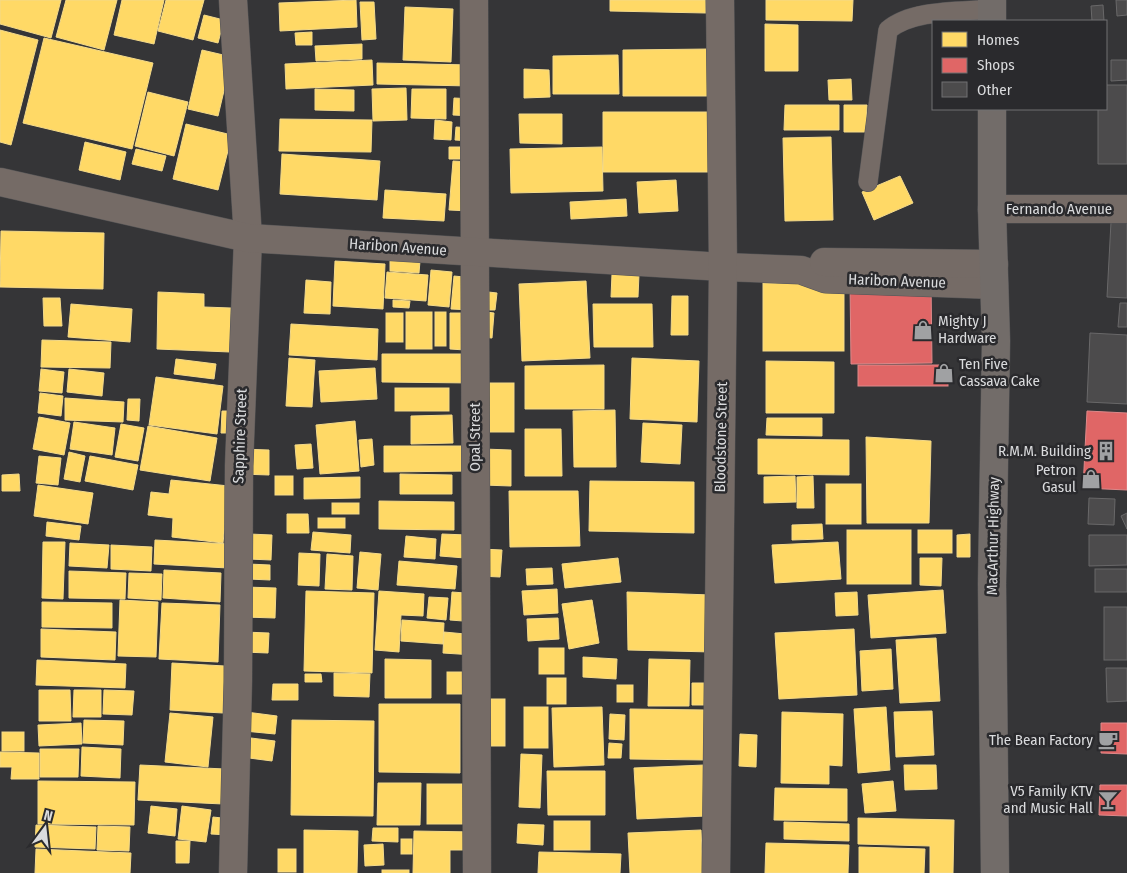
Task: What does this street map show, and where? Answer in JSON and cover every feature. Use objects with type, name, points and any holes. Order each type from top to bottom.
[{"type":"highway","name":"MacArthur Highway","points":[[992,110],[992,209],[996,341],[992,594],[995,873]]},
{"type":"street","name":"Sapphire Street","points":[[233,0],[248,238],[239,466],[238,681],[233,873]]},
{"type":"street","name":"Opal Street","points":[[474,0],[477,873]]},
{"type":"street","name":"Bloodstone Street","points":[[716,873],[723,267],[720,0]]},
{"type":"street","name":"Haribon Avenue","points":[[0,182],[248,238],[723,267],[801,270],[827,261],[994,274]]},
{"type":"street","name":"Fernando Avenue","points":[[992,209],[1127,210]]},
{"type":"lane","points":[[868,182],[888,30],[897,23],[918,16],[992,10]]},
{"type":"building: Homes","points":[[0,0],[61,0],[51,38],[0,24]]},
{"type":"building: Homes","points":[[66,0],[117,0],[104,50],[56,37]]},
{"type":"building: Homes","points":[[122,0],[164,0],[154,44],[114,35]]},
{"type":"building: Homes","points":[[166,0],[204,0],[193,40],[158,31]]},
{"type":"building: Homes","points":[[356,0],[357,27],[280,31],[279,3]]},
{"type":"building: Homes","points":[[610,0],[706,0],[706,13],[610,11]]},
{"type":"building: Homes","points":[[766,0],[853,0],[852,21],[766,20]]},
{"type":"building: Homes","points":[[360,2],[374,2],[376,39],[362,40]]},
{"type":"building: Homes","points":[[405,7],[453,9],[451,62],[403,60]]},
{"type":"building: Homes","points":[[204,15],[224,20],[218,43],[198,38]]},
{"type":"building: Homes","points":[[765,24],[798,25],[798,71],[765,71]]},
{"type":"building: Homes","points":[[0,30],[38,40],[11,145],[0,142]]},
{"type":"building: Homes","points":[[312,32],[312,45],[296,45],[295,33]]},
{"type":"building: Homes","points":[[44,38],[153,63],[132,149],[23,123]]},
{"type":"building: Homes","points":[[362,44],[362,59],[316,61],[315,46]]},
{"type":"building: Homes","points":[[710,49],[711,96],[623,96],[623,50]]},
{"type":"building: Homes","points":[[202,50],[232,57],[218,116],[188,109]]},
{"type":"building: Homes","points":[[618,55],[619,94],[553,94],[553,56]]},
{"type":"building: Homes","points":[[372,60],[373,85],[286,89],[285,64]]},
{"type":"building: Homes","points":[[377,63],[471,65],[470,86],[377,84]]},
{"type":"building: Homes","points":[[524,69],[549,70],[550,97],[524,98]]},
{"type":"building: Homes","points":[[851,79],[852,100],[829,100],[828,80]]},
{"type":"building: Homes","points":[[406,88],[407,120],[373,121],[372,89]]},
{"type":"building: Homes","points":[[315,89],[354,90],[354,111],[315,110]]},
{"type":"building: Homes","points":[[412,89],[446,89],[446,119],[411,118]]},
{"type":"building: Homes","points":[[148,92],[188,102],[174,156],[135,146]]},
{"type":"building: Homes","points":[[454,98],[474,99],[473,116],[453,115]]},
{"type":"building: Homes","points":[[785,105],[839,105],[839,130],[784,130]]},
{"type":"building: Homes","points":[[844,105],[867,105],[866,132],[844,132]]},
{"type":"building: Homes","points":[[603,112],[712,112],[713,172],[603,172]]},
{"type":"building: Homes","points":[[519,114],[562,114],[562,144],[520,143]]},
{"type":"building: Homes","points":[[280,119],[372,120],[371,152],[279,151]]},
{"type":"building: Homes","points":[[435,120],[452,122],[451,140],[434,139]]},
{"type":"building: Homes","points":[[186,124],[232,135],[218,190],[173,179]]},
{"type":"building: Homes","points":[[456,127],[473,128],[471,141],[455,140]]},
{"type":"building: Homes","points":[[831,137],[833,220],[785,221],[783,138]]},
{"type":"building: Homes","points":[[85,142],[126,152],[120,180],[79,170]]},
{"type":"building: Homes","points":[[449,147],[470,147],[471,159],[449,159]]},
{"type":"building: Homes","points":[[602,147],[603,191],[511,193],[510,149]]},
{"type":"building: Homes","points":[[136,149],[166,156],[162,171],[132,164]]},
{"type":"building: Homes","points":[[282,154],[380,161],[377,200],[280,194]]},
{"type":"building: Homes","points":[[453,161],[473,162],[469,211],[449,210]]},
{"type":"building: Homes","points":[[900,176],[913,203],[874,220],[862,192]]},
{"type":"building: Homes","points":[[676,180],[678,211],[639,213],[637,182]]},
{"type":"building: Homes","points":[[385,190],[446,194],[444,221],[383,218]]},
{"type":"building: Homes","points":[[626,199],[627,216],[571,219],[570,202]]},
{"type":"building: Homes","points":[[1,231],[104,233],[103,289],[0,287]]},
{"type":"building: Homes","points":[[390,258],[420,261],[419,273],[390,271]]},
{"type":"building: Homes","points":[[335,261],[385,264],[383,309],[333,306]]},
{"type":"building: Homes","points":[[431,270],[452,272],[449,307],[428,305]]},
{"type":"building: Homes","points":[[387,272],[428,275],[426,301],[385,298]]},
{"type":"building: Homes","points":[[612,274],[639,274],[638,297],[611,297]]},
{"type":"building: Homes","points":[[454,276],[474,278],[472,310],[451,309]]},
{"type":"building: Homes","points":[[306,280],[331,282],[330,314],[304,313]]},
{"type":"building: Homes","points":[[586,281],[590,358],[522,361],[519,284]]},
{"type":"building: Homes","points":[[763,283],[844,283],[844,351],[763,351]]},
{"type":"building: Homes","points":[[480,291],[497,293],[495,310],[479,310]]},
{"type":"building: Homes","points":[[158,292],[204,294],[204,307],[231,308],[230,352],[157,349]]},
{"type":"building: Homes","points":[[672,296],[688,296],[688,335],[671,335]]},
{"type":"building: Homes","points":[[43,298],[60,298],[62,326],[44,326]]},
{"type":"building: Homes","points":[[393,300],[410,301],[409,308],[393,307]]},
{"type":"building: Homes","points":[[71,304],[132,309],[130,342],[68,337]]},
{"type":"building: Homes","points":[[593,304],[652,304],[653,347],[594,347]]},
{"type":"building: Homes","points":[[479,311],[494,313],[492,338],[477,337]]},
{"type":"building: Homes","points":[[406,312],[432,312],[432,349],[406,349]]},
{"type":"building: Homes","points":[[435,312],[446,312],[446,346],[435,346]]},
{"type":"building: Homes","points":[[386,313],[403,313],[403,342],[386,342]]},
{"type":"building: Homes","points":[[450,313],[465,313],[465,350],[450,349]]},
{"type":"building: Homes","points":[[291,324],[378,329],[377,360],[289,355]]},
{"type":"building: Homes","points":[[42,340],[111,342],[110,368],[41,367]]},
{"type":"building: Homes","points":[[382,354],[472,354],[472,383],[382,382]]},
{"type":"building: Homes","points":[[289,358],[315,360],[312,407],[286,406]]},
{"type":"building: Homes","points":[[632,358],[699,361],[697,422],[630,419]]},
{"type":"building: Homes","points":[[176,359],[216,364],[214,379],[174,374]]},
{"type":"building: Homes","points":[[766,361],[834,362],[834,413],[766,413]]},
{"type":"building: Homes","points":[[604,365],[604,409],[525,409],[525,366]]},
{"type":"building: Homes","points":[[375,368],[377,399],[321,402],[319,371]]},
{"type":"building: Homes","points":[[41,369],[64,372],[62,393],[39,391]]},
{"type":"building: Homes","points":[[69,369],[104,373],[102,396],[67,392]]},
{"type":"building: Homes","points":[[156,377],[223,386],[217,434],[149,425]]},
{"type":"building: Homes","points":[[487,383],[514,383],[514,432],[487,432]]},
{"type":"building: Homes","points":[[395,388],[449,388],[449,411],[395,411]]},
{"type":"building: Homes","points":[[40,393],[63,396],[61,416],[38,413]]},
{"type":"building: Homes","points":[[65,398],[124,402],[123,422],[65,420]]},
{"type":"building: Homes","points":[[128,399],[140,399],[139,421],[127,420]]},
{"type":"building: Homes","points":[[615,410],[616,467],[574,467],[573,411]]},
{"type":"building: Homes","points":[[222,411],[239,411],[238,433],[221,433]]},
{"type":"building: Homes","points":[[452,415],[453,443],[411,444],[411,416]]},
{"type":"building: Homes","points":[[39,417],[70,423],[64,455],[33,449]]},
{"type":"building: Homes","points":[[767,418],[822,418],[822,436],[766,435]]},
{"type":"building: Homes","points":[[355,421],[359,471],[320,474],[316,425]]},
{"type":"building: Homes","points":[[74,422],[115,428],[112,455],[70,449]]},
{"type":"building: Homes","points":[[643,423],[682,425],[680,464],[641,462]]},
{"type":"building: Homes","points":[[121,424],[144,428],[138,461],[115,457]]},
{"type":"building: Homes","points":[[148,426],[217,438],[210,481],[140,470]]},
{"type":"building: Homes","points":[[525,429],[561,429],[562,476],[525,476]]},
{"type":"building: Homes","points":[[866,437],[931,441],[929,523],[867,523]]},
{"type":"building: Homes","points":[[372,439],[374,465],[361,467],[359,440]]},
{"type":"building: Homes","points":[[758,439],[849,440],[849,475],[758,474]]},
{"type":"building: Homes","points":[[311,444],[313,468],[297,469],[295,445]]},
{"type":"building: Homes","points":[[384,446],[470,446],[470,471],[384,472]]},
{"type":"building: Homes","points":[[241,449],[269,450],[269,475],[240,474]]},
{"type":"building: Homes","points":[[483,449],[511,450],[511,486],[483,485]]},
{"type":"building: Homes","points":[[69,452],[85,456],[80,482],[64,479]]},
{"type":"building: Homes","points":[[39,456],[61,458],[58,485],[36,483]]},
{"type":"building: Homes","points":[[90,456],[138,465],[133,490],[85,481]]},
{"type":"building: Homes","points":[[19,474],[20,491],[2,491],[2,475]]},
{"type":"building: Homes","points":[[400,474],[452,475],[452,494],[400,494]]},
{"type":"building: Homes","points":[[275,476],[293,476],[293,495],[275,495]]},
{"type":"building: Homes","points":[[795,476],[796,502],[764,503],[764,477]]},
{"type":"building: Homes","points":[[813,476],[814,508],[797,508],[797,477]]},
{"type":"building: Homes","points":[[360,477],[360,498],[304,499],[304,478]]},
{"type":"building: Homes","points":[[171,480],[229,486],[223,543],[172,537],[173,518],[148,515],[151,492],[169,494]]},
{"type":"building: Homes","points":[[590,481],[694,482],[694,533],[589,531]]},
{"type":"building: Homes","points":[[826,484],[861,484],[861,524],[826,524]]},
{"type":"building: Homes","points":[[38,485],[93,493],[88,524],[34,516]]},
{"type":"building: Homes","points":[[509,491],[578,491],[580,546],[510,547]]},
{"type":"building: Homes","points":[[379,501],[454,502],[454,530],[379,529]]},
{"type":"building: Homes","points":[[332,503],[359,503],[359,514],[332,514]]},
{"type":"building: Homes","points":[[287,514],[308,514],[309,533],[287,533]]},
{"type":"building: Homes","points":[[318,518],[345,518],[345,528],[318,528]]},
{"type":"building: Homes","points":[[47,522],[81,526],[79,540],[46,536]]},
{"type":"building: Homes","points":[[822,524],[823,539],[792,540],[792,525]]},
{"type":"building: Homes","points":[[847,530],[911,530],[911,584],[847,584]]},
{"type":"building: Homes","points":[[918,530],[952,530],[952,553],[918,553]]},
{"type":"building: Homes","points":[[313,532],[351,535],[350,553],[311,550]]},
{"type":"building: Homes","points":[[249,534],[272,535],[271,560],[248,559]]},
{"type":"building: Homes","points":[[442,534],[467,535],[465,558],[440,556]]},
{"type":"building: Homes","points":[[970,534],[970,557],[957,557],[957,535]]},
{"type":"building: Homes","points":[[406,536],[436,539],[435,559],[404,557]]},
{"type":"building: Homes","points":[[155,540],[230,544],[228,568],[154,564]]},
{"type":"building: Homes","points":[[43,542],[65,542],[63,599],[42,598]]},
{"type":"building: Homes","points":[[838,542],[841,579],[775,583],[772,545]]},
{"type":"building: Homes","points":[[70,543],[109,545],[107,568],[69,566]]},
{"type":"building: Homes","points":[[111,545],[152,547],[151,571],[111,569]]},
{"type":"building: Homes","points":[[481,549],[502,550],[500,577],[479,576]]},
{"type":"building: Homes","points":[[360,552],[381,554],[378,590],[357,588]]},
{"type":"building: Homes","points":[[299,553],[320,554],[319,586],[298,585]]},
{"type":"building: Homes","points":[[327,554],[353,556],[352,590],[325,589]]},
{"type":"building: Homes","points":[[618,558],[621,582],[565,588],[562,564]]},
{"type":"building: Homes","points":[[920,558],[942,558],[941,586],[920,585]]},
{"type":"building: Homes","points":[[399,561],[457,566],[455,589],[397,585]]},
{"type":"building: Homes","points":[[248,564],[270,565],[270,580],[248,579]]},
{"type":"building: Homes","points":[[552,568],[553,584],[527,585],[526,569]]},
{"type":"building: Homes","points":[[164,570],[221,573],[220,602],[163,598]]},
{"type":"building: Homes","points":[[69,571],[126,573],[125,599],[69,598]]},
{"type":"building: Homes","points":[[129,573],[162,574],[161,600],[128,598]]},
{"type":"building: Homes","points":[[245,587],[276,588],[275,618],[244,617]]},
{"type":"building: Homes","points":[[557,589],[558,613],[524,615],[522,591]]},
{"type":"building: Homes","points":[[943,590],[946,633],[871,638],[868,595]]},
{"type":"building: Homes","points":[[306,591],[374,593],[372,673],[304,671]]},
{"type":"building: Homes","points":[[379,591],[424,594],[423,616],[401,615],[399,652],[375,650]]},
{"type":"building: Homes","points":[[452,592],[465,593],[463,621],[450,620]]},
{"type":"building: Homes","points":[[627,592],[711,595],[712,652],[628,650]]},
{"type":"building: Homes","points":[[857,592],[858,615],[836,616],[835,593]]},
{"type":"building: Homes","points":[[429,597],[448,598],[446,620],[427,618]]},
{"type":"building: Homes","points":[[120,600],[158,602],[156,657],[118,656]]},
{"type":"building: Homes","points":[[592,600],[599,643],[569,649],[562,604]]},
{"type":"building: Homes","points":[[42,602],[112,603],[112,628],[42,627]]},
{"type":"building: Homes","points":[[162,603],[220,605],[218,662],[159,659]]},
{"type":"building: Homes","points":[[558,618],[559,639],[528,641],[527,619]]},
{"type":"building: Homes","points":[[402,620],[444,623],[443,644],[401,641]]},
{"type":"building: Homes","points":[[41,629],[116,632],[115,660],[41,657]]},
{"type":"building: Homes","points":[[854,629],[857,695],[779,699],[775,633]]},
{"type":"building: Homes","points":[[244,632],[269,633],[268,653],[243,652]]},
{"type":"building: Homes","points":[[444,632],[476,635],[474,655],[443,653]]},
{"type":"building: Homes","points":[[936,638],[940,701],[900,703],[896,640]]},
{"type":"building: Homes","points":[[539,648],[564,648],[564,674],[539,674]]},
{"type":"building: Homes","points":[[891,649],[893,689],[862,691],[860,651]]},
{"type":"building: Homes","points":[[583,657],[617,659],[616,679],[583,677]]},
{"type":"building: Homes","points":[[385,659],[431,660],[431,698],[385,698]]},
{"type":"building: Homes","points":[[649,659],[690,660],[689,706],[648,706]]},
{"type":"building: Homes","points":[[37,660],[126,664],[125,688],[36,685]]},
{"type":"building: Homes","points":[[172,663],[225,666],[223,713],[170,710]]},
{"type":"building: Homes","points":[[447,672],[468,672],[468,694],[447,694]]},
{"type":"building: Homes","points":[[334,673],[370,674],[369,697],[334,696]]},
{"type":"building: Homes","points":[[305,674],[321,674],[322,682],[305,682]]},
{"type":"building: Homes","points":[[547,678],[566,678],[566,704],[547,704]]},
{"type":"building: Homes","points":[[692,683],[711,683],[710,705],[692,705]]},
{"type":"building: Homes","points":[[273,684],[298,684],[298,700],[272,700]]},
{"type":"building: Homes","points":[[617,685],[633,685],[633,702],[617,702]]},
{"type":"building: Homes","points":[[39,690],[70,690],[71,721],[39,721]]},
{"type":"building: Homes","points":[[74,690],[101,690],[101,717],[73,717]]},
{"type":"building: Homes","points":[[104,690],[134,691],[132,715],[103,714]]},
{"type":"building: Homes","points":[[486,699],[505,699],[505,746],[486,746]]},
{"type":"building: Homes","points":[[379,704],[460,704],[460,773],[379,772]]},
{"type":"building: Homes","points":[[524,707],[548,707],[548,748],[524,748]]},
{"type":"building: Homes","points":[[602,707],[604,765],[554,767],[552,708]]},
{"type":"building: Homes","points":[[886,707],[890,770],[858,773],[854,709]]},
{"type":"building: Homes","points":[[630,709],[706,710],[705,760],[630,759]]},
{"type":"building: Homes","points":[[932,711],[934,755],[896,757],[894,712]]},
{"type":"building: Homes","points":[[246,712],[277,716],[275,734],[244,731]]},
{"type":"building: Homes","points":[[782,712],[843,714],[842,766],[829,765],[829,784],[781,783]]},
{"type":"building: Homes","points":[[170,713],[213,717],[208,767],[165,762]]},
{"type":"building: Homes","points":[[610,714],[625,715],[624,740],[609,739]]},
{"type":"building: Homes","points":[[84,720],[124,721],[123,745],[83,743]]},
{"type":"building: Homes","points":[[292,720],[374,721],[373,816],[291,815]]},
{"type":"building: Homes","points":[[81,723],[82,744],[39,746],[38,725]]},
{"type":"building: Homes","points":[[2,732],[24,732],[24,751],[2,751]]},
{"type":"building: Homes","points":[[740,734],[757,735],[756,767],[739,766]]},
{"type":"building: Homes","points":[[251,738],[275,741],[272,761],[249,758]]},
{"type":"building: Homes","points":[[609,743],[622,744],[621,758],[608,758]]},
{"type":"building: Homes","points":[[82,747],[121,749],[120,778],[81,776]]},
{"type":"building: Homes","points":[[40,749],[79,749],[78,777],[40,777]]},
{"type":"building: Homes","points":[[0,752],[39,753],[39,779],[11,779],[12,767],[0,767]]},
{"type":"building: Homes","points":[[521,754],[542,755],[540,808],[519,807]]},
{"type":"building: Homes","points":[[140,765],[225,769],[223,804],[138,800]]},
{"type":"building: Homes","points":[[704,765],[706,816],[637,819],[634,768]]},
{"type":"building: Homes","points":[[904,765],[936,765],[937,789],[905,790]]},
{"type":"building: Homes","points":[[547,771],[605,771],[605,815],[548,815]]},
{"type":"building: Homes","points":[[38,781],[135,782],[134,825],[38,824]]},
{"type":"building: Homes","points":[[893,781],[896,811],[865,813],[862,784]]},
{"type":"building: Homes","points":[[378,783],[421,783],[420,825],[377,825]]},
{"type":"building: Homes","points":[[427,784],[473,784],[473,824],[427,824]]},
{"type":"building: Homes","points":[[775,788],[847,789],[847,821],[774,820]]},
{"type":"building: Homes","points":[[151,806],[177,809],[175,836],[148,833]]},
{"type":"building: Homes","points":[[182,806],[211,810],[206,842],[178,839]]},
{"type":"building: Homes","points":[[213,817],[231,819],[229,835],[211,834]]},
{"type":"building: Homes","points":[[858,818],[954,820],[953,873],[930,873],[930,846],[858,844]]},
{"type":"building: Homes","points":[[554,821],[590,821],[590,850],[554,850]]},
{"type":"building: Homes","points":[[784,822],[849,824],[849,841],[784,839]]},
{"type":"building: Homes","points":[[518,824],[544,825],[543,845],[517,843]]},
{"type":"building: Homes","points":[[36,825],[96,827],[95,849],[35,847]]},
{"type":"building: Homes","points":[[98,826],[130,827],[129,851],[97,850]]},
{"type":"building: Homes","points":[[373,828],[398,828],[398,842],[372,841]]},
{"type":"building: Homes","points":[[304,830],[358,831],[357,873],[304,873]]},
{"type":"building: Homes","points":[[701,830],[703,873],[630,873],[628,833]]},
{"type":"building: Homes","points":[[414,831],[475,832],[475,850],[450,850],[450,873],[413,873]]},
{"type":"building: Homes","points":[[401,839],[412,839],[412,854],[401,854]]},
{"type":"building: Homes","points":[[176,841],[190,841],[189,863],[176,863]]},
{"type":"building: Homes","points":[[766,843],[849,845],[848,873],[765,873]]},
{"type":"building: Homes","points":[[383,844],[384,865],[365,866],[364,845]]},
{"type":"building: Homes","points":[[859,847],[925,849],[924,873],[859,873]]},
{"type":"building: Homes","points":[[36,849],[131,853],[130,873],[35,873]]},
{"type":"building: Homes","points":[[278,849],[296,849],[296,872],[278,872]]},
{"type":"building: Homes","points":[[539,852],[621,854],[620,873],[538,873]]},
{"type":"building: Homes","points":[[382,870],[409,870],[409,873],[382,873]]},
{"type":"building: Shops","points":[[931,282],[932,363],[851,364],[850,283]]},
{"type":"building: Shops","points":[[858,365],[948,365],[948,386],[858,386]]},
{"type":"building: Shops","name":"R.M.M. Building","points":[[1087,411],[1127,413],[1127,490],[1083,488]]},
{"type":"building: Shops","points":[[1101,723],[1127,723],[1127,754],[1101,753]]},
{"type":"building: Shops","points":[[1100,785],[1127,785],[1127,816],[1099,815]]},
{"type":"building: Other","points":[[1116,0],[1127,0],[1127,15],[1117,16]]},
{"type":"building: Other","points":[[1103,5],[1104,20],[1092,20],[1091,6]]},
{"type":"building: Other","points":[[1111,60],[1127,60],[1127,80],[1111,81]]},
{"type":"building: Other","points":[[1107,85],[1127,85],[1127,164],[1098,164],[1098,110],[1107,110]]},
{"type":"building: Other","points":[[1111,222],[1127,222],[1127,298],[1107,297]]},
{"type":"building: Other","points":[[1120,303],[1127,303],[1127,327],[1118,327]]},
{"type":"building: Other","points":[[1090,333],[1127,335],[1127,404],[1087,402]]},
{"type":"building: Other","points":[[1089,498],[1115,499],[1114,525],[1088,524]]},
{"type":"building: Other","points":[[1127,513],[1127,529],[1121,516]]},
{"type":"building: Other","points":[[1089,535],[1127,535],[1127,565],[1089,566]]},
{"type":"building: Other","points":[[1095,569],[1127,569],[1127,592],[1095,592]]},
{"type":"building: Other","points":[[1104,607],[1127,607],[1127,660],[1104,660]]},
{"type":"building: Other","points":[[1106,668],[1127,668],[1127,701],[1107,702]]},
{"type":"place","name":"Mighty J Hardware","points":[[923,330]]},
{"type":"place","name":"Ten Five Cassava Cake","points":[[944,373]]},
{"type":"place","name":"R.M.M. Building","points":[[1106,451]]},
{"type":"place","name":"Petron Gasul","points":[[1091,479]]},
{"type":"place","name":"The Bean Factory","points":[[1108,740]]},
{"type":"place","name":"V5 Family KTV and Music Hall","points":[[1108,800]]}]
